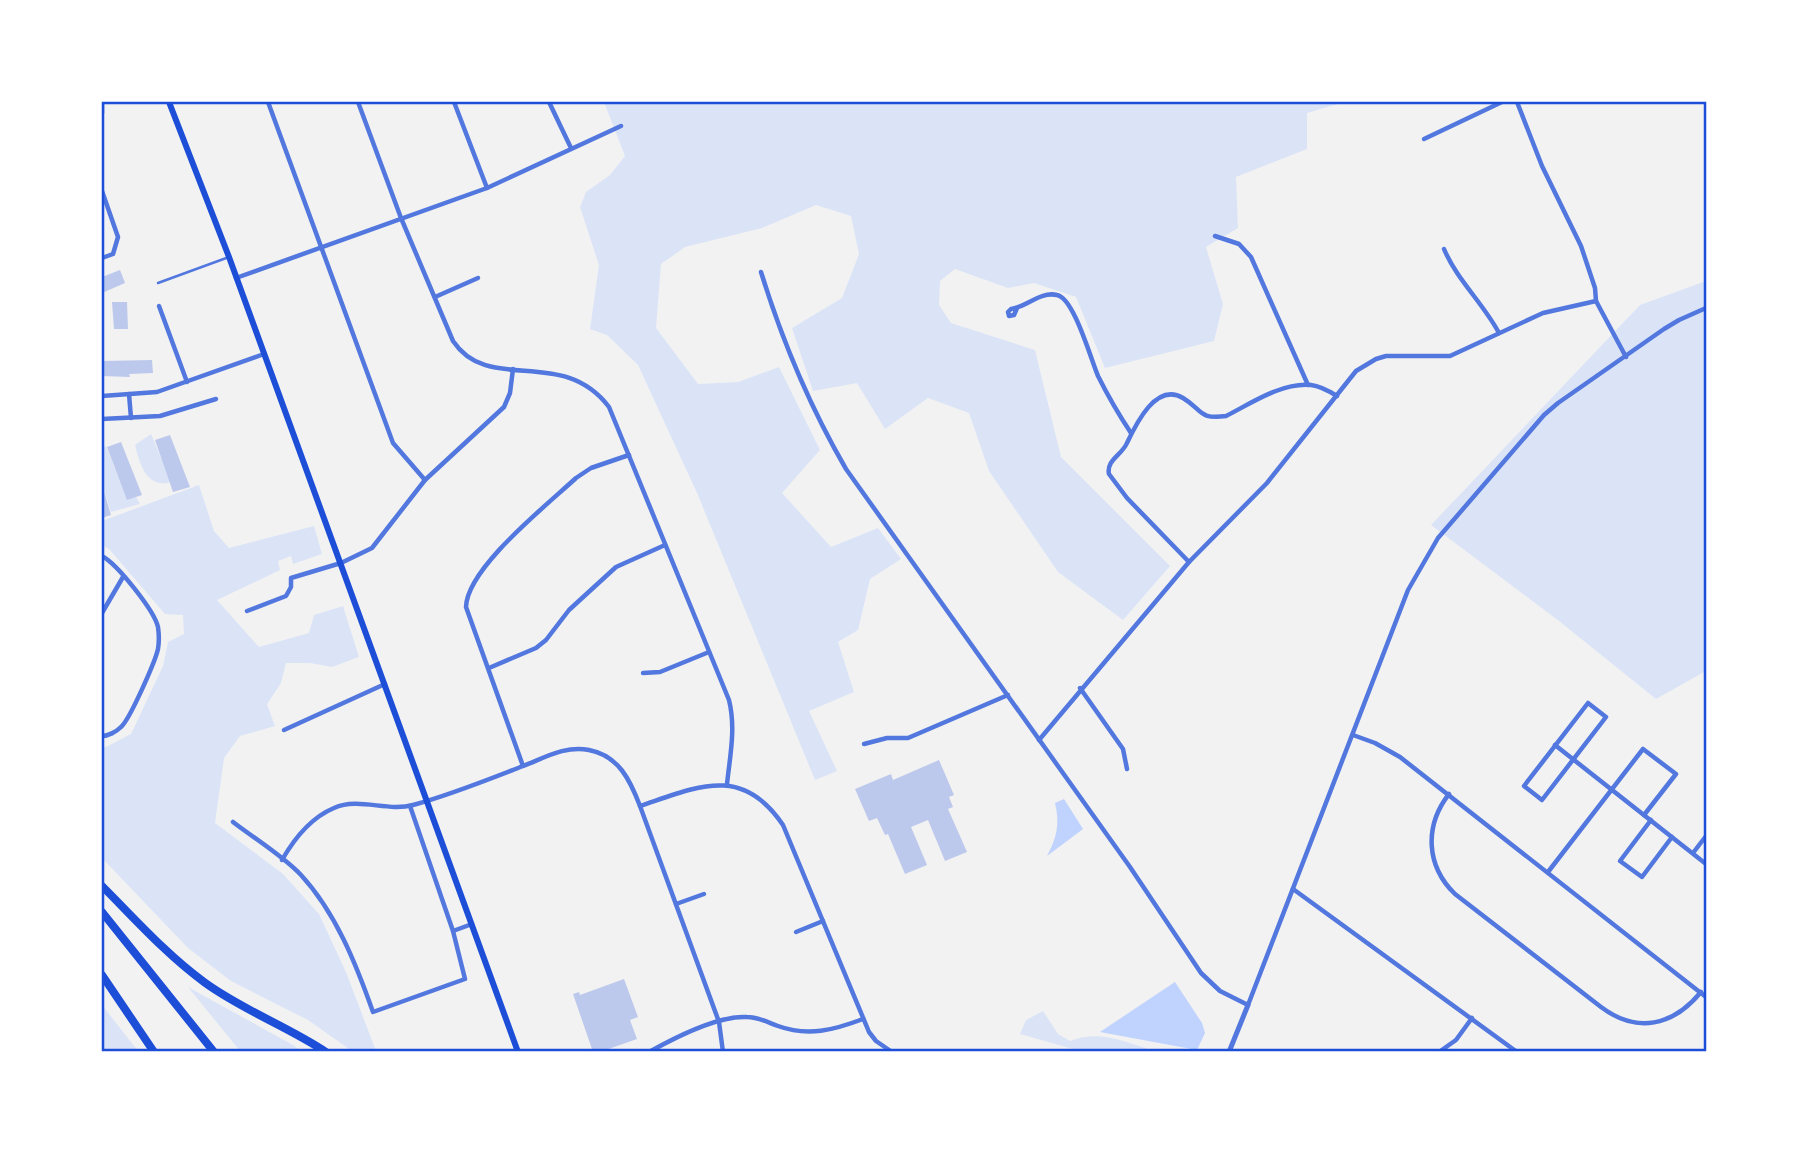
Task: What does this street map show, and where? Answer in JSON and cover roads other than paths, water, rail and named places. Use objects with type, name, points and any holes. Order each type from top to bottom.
[{"type":"highway","points":[[102,886],[171,956],[206,983],[239,1004],[295,1031],[327,1052]]},
{"type":"highway","points":[[102,912],[214,1052]]},
{"type":"highway","points":[[102,975],[154,1052]]},
{"type":"main road","points":[[169,102],[229,257],[518,1052]]},
{"type":"street","points":[[102,102],[102,113]]},
{"type":"street","points":[[268,102],[393,443],[425,480]]},
{"type":"street","points":[[358,102],[401,218],[453,341],[464,356],[486,366],[564,375],[590,387],[609,407],[729,700],[733,714],[727,784]]},
{"type":"street","points":[[454,102],[487,188]]},
{"type":"street","points":[[549,102],[571,148]]},
{"type":"street","points":[[1423,139],[1502,102]]},
{"type":"street","points":[[1517,102],[1542,166],[1581,246],[1595,288],[1596,302],[1626,357]]},
{"type":"street","points":[[236,278],[487,188],[621,125]]},
{"type":"street","points":[[102,191],[118,237],[113,254],[102,258]]},
{"type":"street","points":[[1215,236],[1239,244],[1251,257],[1308,385]]},
{"type":"street","points":[[1444,249],[1456,274],[1481,303],[1499,333]]},
{"type":"street","points":[[761,272],[776,324],[825,432],[846,469],[1130,867],[1201,973],[1220,992],[1248,1005]]},
{"type":"street","points":[[435,296],[478,278]]},
{"type":"street","points":[[1017,308],[1046,295],[1064,298],[1083,335],[1098,376],[1131,433]]},
{"type":"street","points":[[1039,740],[1080,688],[1189,562],[1267,483],[1356,371],[1376,359],[1400,355],[1435,358],[1450,356],[1543,313],[1596,302]]},
{"type":"street","points":[[159,306],[187,382]]},
{"type":"street","points":[[1229,1052],[1408,590],[1438,538],[1544,415],[1679,320],[1706,308]]},
{"type":"street","points":[[102,396],[157,392],[264,354]]},
{"type":"street","points":[[247,611],[286,596],[291,587],[291,578],[341,563],[372,548],[425,480],[504,407],[510,393],[513,369]]},
{"type":"street","points":[[1189,562],[1127,498],[1109,474],[1110,464],[1126,447],[1131,433],[1149,406],[1171,395],[1183,397],[1204,415],[1218,417],[1226,416],[1276,392],[1308,385],[1337,396]]},
{"type":"street","points":[[129,394],[131,418]]},
{"type":"street","points":[[102,419],[160,416],[216,399]]},
{"type":"street","points":[[523,766],[466,607],[471,586],[497,552],[576,478],[591,468],[629,455]]},
{"type":"street","points":[[489,668],[536,648],[546,640],[569,610],[616,566],[665,545]]},
{"type":"street","points":[[102,556],[124,577],[155,617],[158,630],[158,648],[147,677],[122,726],[102,736]]},
{"type":"street","points":[[102,612],[124,577]]},
{"type":"street","points":[[643,673],[660,672],[709,652]]},
{"type":"street","points":[[284,730],[385,684]]},
{"type":"street","points":[[1080,688],[1123,749],[1127,769]]},
{"type":"street","points":[[864,744],[915,735],[1008,695]]},
{"type":"street","points":[[1588,703],[1606,717],[1573,760],[1542,800],[1524,786],[1588,703]]},
{"type":"street","points":[[1353,734],[1400,757],[1706,997]]},
{"type":"street","points":[[1555,745],[1706,864]]},
{"type":"street","points":[[282,860],[302,831],[334,808],[353,803],[410,806],[574,749],[606,755],[622,768],[631,782],[719,1022],[723,1052]]},
{"type":"street","points":[[1548,872],[1643,749],[1676,774],[1644,816]]},
{"type":"street","points":[[640,806],[693,788],[727,784],[754,794],[775,812],[783,825],[863,1019],[876,1041],[892,1052]]},
{"type":"street","points":[[1449,794],[1434,819],[1431,845],[1441,877],[1465,901],[1621,1020],[1642,1023],[1662,1021],[1680,1013],[1701,992]]},
{"type":"street","points":[[233,822],[300,874],[334,920],[361,978],[373,1012],[465,979],[453,931],[410,806]]},
{"type":"street","points":[[1651,820],[1620,861],[1642,877],[1672,837]]},
{"type":"street","points":[[1693,853],[1706,836]]},
{"type":"street","points":[[1293,889],[1517,1052]]},
{"type":"street","points":[[676,904],[704,894]]},
{"type":"street","points":[[796,932],[823,921]]},
{"type":"street","points":[[453,931],[472,924]]},
{"type":"street","points":[[649,1052],[663,1044],[735,1017],[748,1017],[795,1031],[814,1033],[863,1019]]},
{"type":"street","points":[[1439,1052],[1456,1040],[1472,1018]]},
{"type":"lane","points":[[159,283],[229,257]]},
{"type":"water","points":[[1064,799],[1083,829],[1047,856],[1057,830],[1055,803]]},
{"type":"water","points":[[1175,982],[1202,1023],[1205,1033],[1197,1050],[1100,1032]]}]
